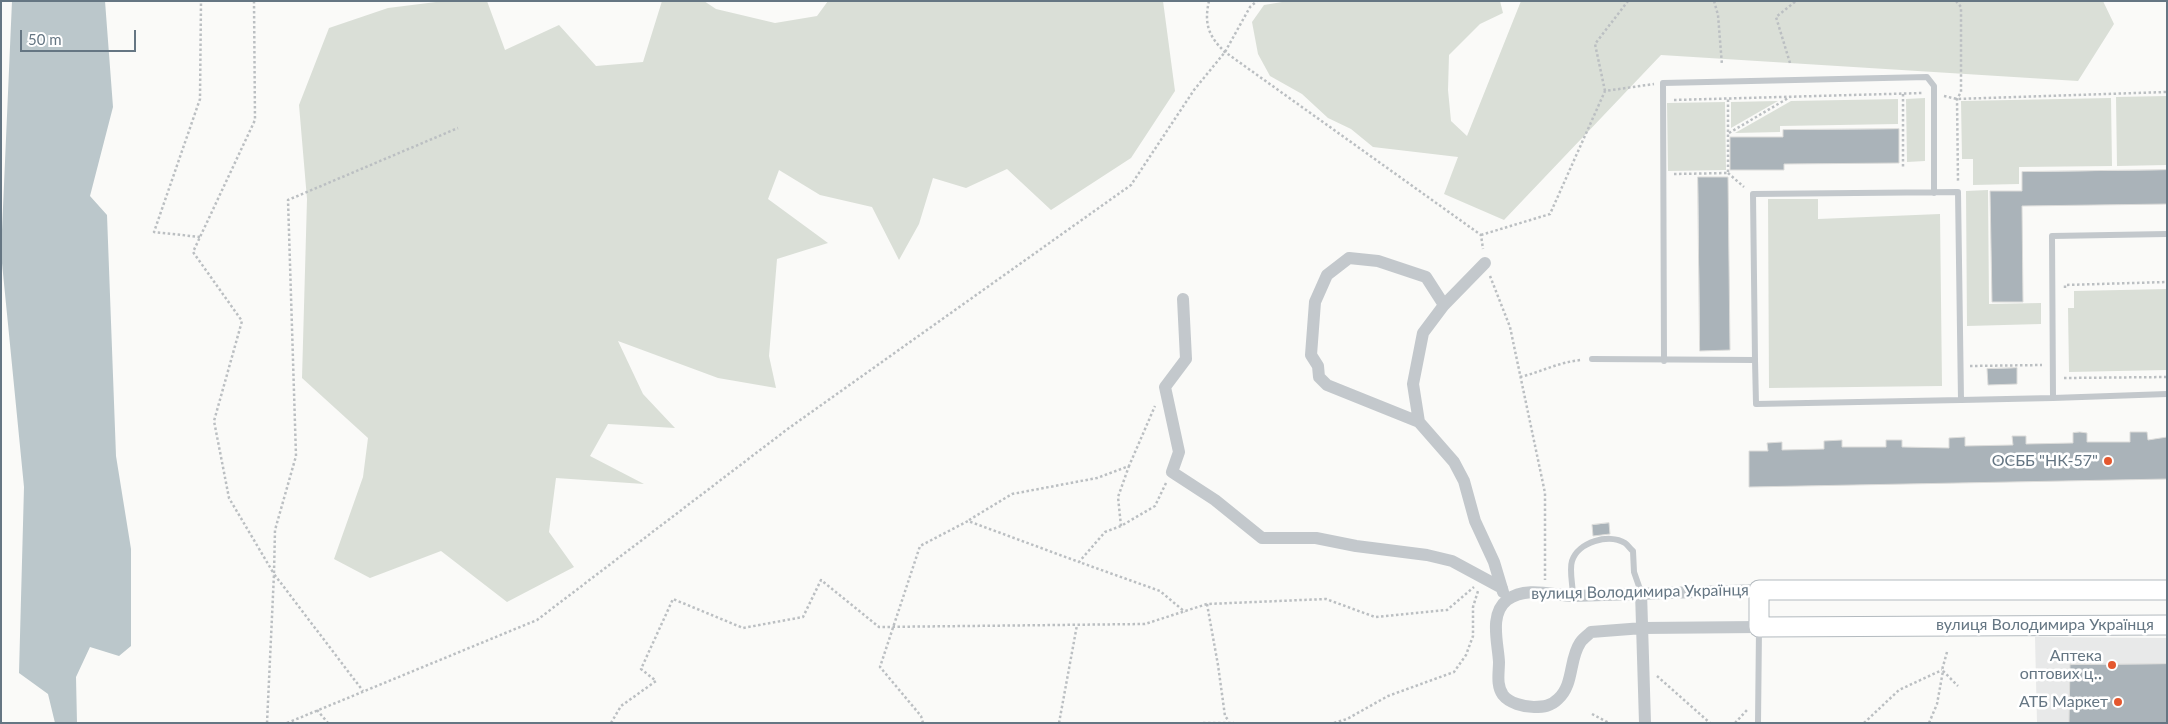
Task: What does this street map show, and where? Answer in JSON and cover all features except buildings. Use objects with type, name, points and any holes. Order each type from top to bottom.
[{"type":"street","points":[[1444,304],[1426,277],[1378,261],[1349,258],[1327,276],[1315,302],[1311,355],[1318,366],[1318,377],[1326,385],[1419,422],[1454,462],[1464,481],[1475,521],[1494,562],[1506,601]]},
{"type":"street","points":[[1419,422],[1413,384],[1423,333],[1444,304],[1485,262]]},
{"type":"street","points":[[1183,299],[1186,359],[1165,386],[1178,452],[1172,472],[1215,500],[1262,538],[1316,538],[1356,546],[1427,555],[1452,561],[1502,588]]},
{"type":"street","points":[[1759,590],[1759,627]]},
{"type":"street","name":"вулиця Володимира Українця","points":[[2167,590],[1759,590],[1641,592],[1573,596],[1528,592],[1506,601],[1497,616],[1498,679],[1503,694],[1511,702],[1529,707],[1547,707],[1560,698],[1570,677],[1579,643],[1591,632],[1643,628],[2167,625]]},
{"type":"street","points":[[1641,592],[1645,723]]},
{"type":"lane","points":[[1664,361],[1664,83],[1927,77],[1934,86],[1934,193]]},
{"type":"lane","points":[[1961,400],[1958,192],[1753,194],[1756,404],[1961,400],[2053,398],[2167,394]]},
{"type":"lane","points":[[2053,398],[2052,236],[2167,234]]},
{"type":"lane","points":[[1592,359],[1664,361],[1755,360]]},
{"type":"lane","points":[[1573,596],[1572,562],[1580,548],[1588,542],[1613,540],[1624,542],[1633,551],[1634,572],[1641,592]]},
{"type":"lane","points":[[1758,723],[1759,627]]},
{"type":"path","points":[[200,237],[154,232],[200,99],[201,1]]},
{"type":"path","points":[[254,1],[255,120],[193,252],[242,321],[214,421],[229,498],[274,574],[363,692]]},
{"type":"path","points":[[1209,1],[1205,17],[1213,41],[1225,52]]},
{"type":"path","points":[[287,723],[537,620],[789,428],[1131,185],[1194,90],[1225,52],[1250,7],[1257,1]]},
{"type":"path","points":[[1481,235],[1550,214],[1605,91],[1595,44],[1628,1]]},
{"type":"path","points":[[1714,1],[1722,65]]},
{"type":"path","points":[[1790,63],[1776,17],[1796,1]]},
{"type":"path","points":[[1956,1],[1961,7],[1961,92],[1957,98],[1958,192]]},
{"type":"path","points":[[1605,91],[1664,83]]},
{"type":"path","points":[[1664,100],[1903,94],[1957,98],[2167,92]]},
{"type":"path","points":[[1903,94],[1903,170]]},
{"type":"path","points":[[1729,133],[1790,97]]},
{"type":"path","points":[[1728,99],[1728,173]]},
{"type":"path","points":[[267,723],[275,530],[296,456],[288,200],[458,128]]},
{"type":"path","points":[[1664,174],[1728,173],[1753,194]]},
{"type":"path","points":[[2064,294],[2065,285],[2167,282]]},
{"type":"path","points":[[1520,377],[1540,372],[1562,362],[1592,359]]},
{"type":"path","points":[[1961,367],[2053,364]]},
{"type":"path","points":[[2064,370],[2064,379],[2167,377]]},
{"type":"path","points":[[1121,526],[1118,497],[1148,418],[1165,386]]},
{"type":"path","points":[[923,723],[921,716],[880,667],[895,627],[920,546],[968,521],[1012,494],[1097,478],[1129,466]]},
{"type":"path","points":[[1078,562],[1106,532],[1121,526],[1155,506],[1172,472]]},
{"type":"path","points":[[968,521],[1160,591],[1185,612]]},
{"type":"path","points":[[611,723],[621,706],[656,681],[641,669],[673,599],[743,628],[803,617],[821,580],[879,627],[1144,624],[1206,604],[1326,599],[1375,617],[1447,610],[1485,578]]},
{"type":"path","points":[[1334,723],[1347,719],[1388,696],[1454,672],[1466,656],[1473,636],[1473,607],[1476,594],[1485,578]]},
{"type":"path","points":[[1206,604],[1218,665],[1225,716],[1229,721]]},
{"type":"path","points":[[1059,723],[1077,625]]},
{"type":"path","points":[[1929,723],[1937,704],[1947,652]]},
{"type":"path","points":[[1644,667],[1666,683],[1710,723]]},
{"type":"path","points":[[1943,671],[1958,686]]},
{"type":"path","points":[[1864,723],[1899,690],[1943,671]]},
{"type":"path","points":[[317,710],[328,723]]},
{"type":"path","points":[[1592,714],[1608,723]]},
{"type":"path","points":[[1203,723],[1229,721],[1234,723]]},
{"type":"shaded area","points":[[12,1],[105,1],[113,107],[90,196],[107,215],[116,456],[131,549],[131,646],[119,656],[90,647],[76,677],[77,723],[55,723],[48,694],[19,673],[24,487],[1,253]]},
{"type":"shaded area","points":[[444,1],[487,1],[505,50],[559,25],[596,66],[643,62],[662,1],[704,1],[716,9],[775,23],[817,16],[828,1],[1163,1],[1175,91],[1131,158],[1051,210],[1007,169],[966,188],[933,178],[919,224],[899,260],[872,207],[820,195],[779,170],[768,199],[828,243],[777,259],[769,356],[776,388],[718,378],[618,341],[643,394],[675,428],[608,424],[590,456],[644,484],[556,478],[549,532],[574,567],[507,602],[441,551],[370,578],[334,559],[363,477],[368,438],[302,378],[307,199],[299,105],[329,28],[388,8]]},
{"type":"shaded area","points":[[1288,1],[1500,1],[1503,13],[1480,24],[1449,55],[1448,90],[1451,121],[1467,136],[1521,1],[2103,1],[2114,24],[2078,81],[1661,55],[1504,220],[1444,194],[1458,157],[1373,147],[1351,129],[1328,118],[1302,94],[1270,76],[1258,54],[1252,22],[1264,5]]},
{"type":"shaded area","points":[[2167,96],[2167,165],[2117,166],[2116,97]]},
{"type":"shaded area","points":[[1925,98],[1925,161],[1907,162],[1906,99]]},
{"type":"shaded area","points":[[2111,98],[2112,166],[2019,167],[2019,184],[1973,185],[1973,159],[1962,159],[1961,101]]},
{"type":"shaded area","points":[[1898,99],[1898,124],[1780,126],[1780,132],[1735,133],[1791,101]]},
{"type":"shaded area","points":[[1778,101],[1731,128],[1731,102]]},
{"type":"shaded area","points":[[1725,102],[1726,170],[1668,171],[1667,103]]},
{"type":"shaded area","points":[[1988,190],[1989,304],[2041,303],[2041,324],[1967,326],[1966,191]]},
{"type":"shaded area","points":[[1768,199],[1818,199],[1818,219],[1940,214],[1942,386],[1769,388]]},
{"type":"shaded area","points":[[2167,289],[2167,370],[2069,372],[2068,308],[2074,308],[2074,291]]},
{"type":"shaded area","points":[[2035,637],[2167,638],[2167,723],[2037,723]]},
{"type":"place","name":"ОСББ \"НК-57\"","points":[[2108,461]]},
{"type":"place","name":"Аптека оптових ц‥","points":[[2112,665]]},
{"type":"place","name":"АТБ Маркет","points":[[2118,702]]}]
